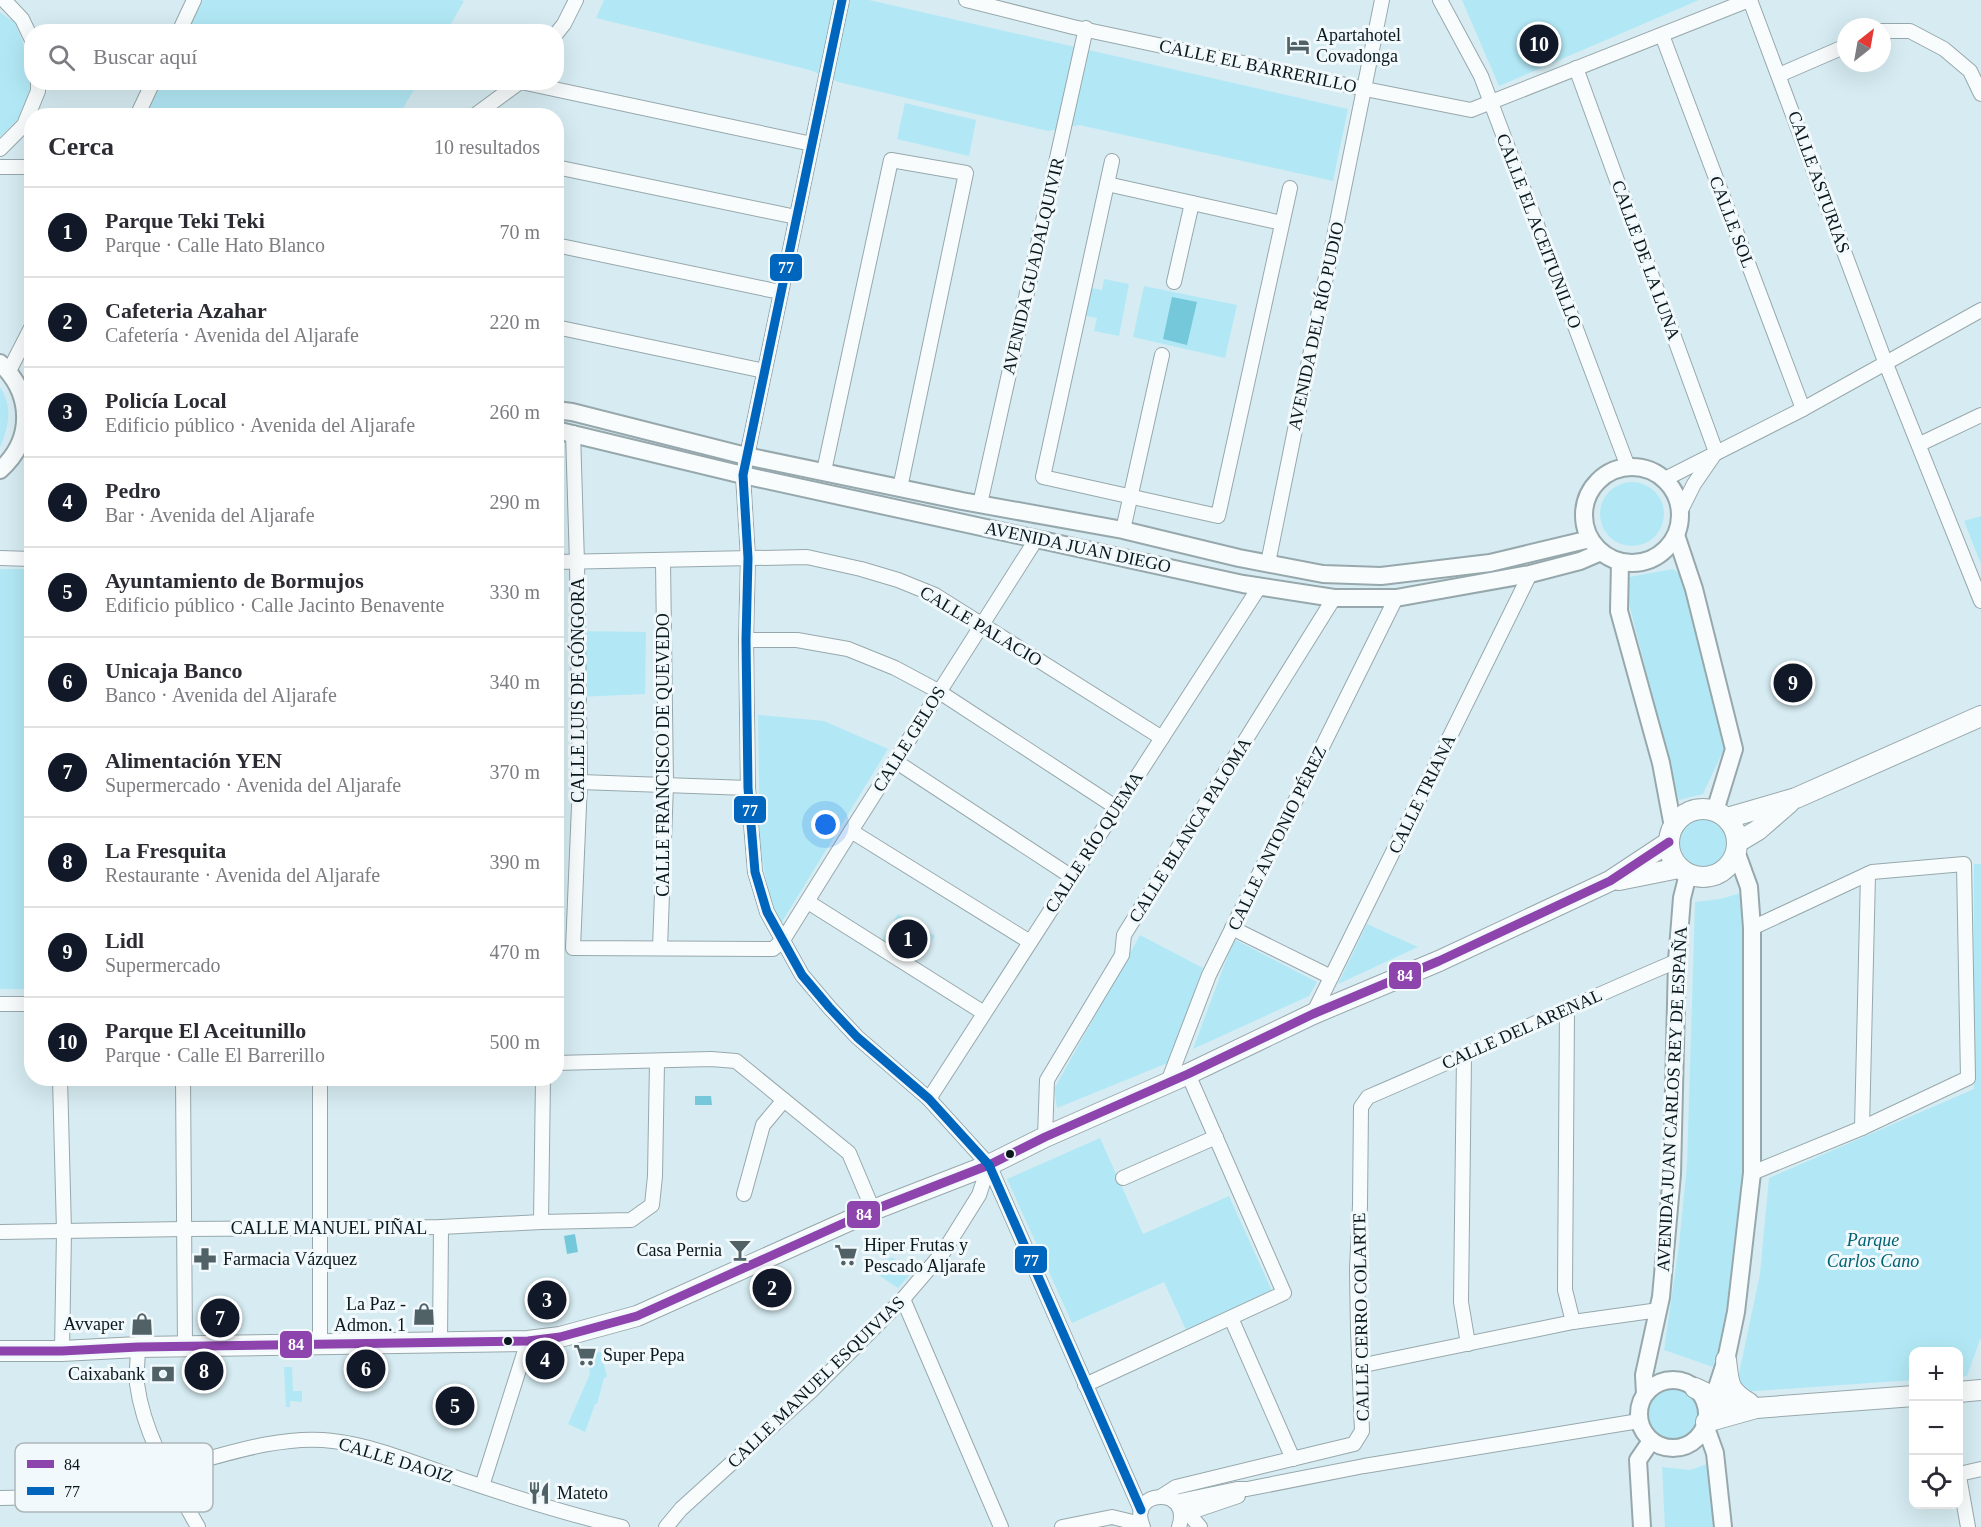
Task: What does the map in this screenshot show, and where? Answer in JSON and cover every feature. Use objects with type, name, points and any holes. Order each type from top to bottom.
[{"type":"main road","points":[[1721,814],[1737,833],[1737,848],[1731,864],[1722,873],[1712,877],[1700,878],[1684,871],[1670,851],[1671,835],[1679,819],[1687,813],[1696,809],[1721,814],[1796,798],[1981,716]]},
{"type":"main road","points":[[1737,848],[1796,798]]},
{"type":"main road","points":[[0,1351],[528,1341],[560,1337],[637,1316],[873,1210],[989,1165],[1313,1014],[1439,960],[1610,882],[1671,835]]},
{"type":"main road","points":[[1610,882],[1684,871]]},
{"type":"main road","points":[[1726,1360],[1729,1386],[1738,1397],[1756,1408]]},
{"type":"main road","points":[[1695,1388],[1714,1397],[1756,1408]]},
{"type":"main road","points":[[1963,1391],[1981,1389]]},
{"type":"main road","points":[[1706,1422],[1756,1408],[1909,1396]]},
{"type":"street","points":[[4,0],[24,24]]},
{"type":"street","points":[[183,24],[194,0]]},
{"type":"street","points":[[564,24],[576,0]]},
{"type":"street","points":[[842,0],[743,475],[748,558],[746,640],[748,788],[755,872],[767,912],[802,975],[857,1037],[929,1100],[989,1165],[1142,1520],[1112,1517],[1062,1527]]},
{"type":"street","name":"CALLE EL BARRERILLO","points":[[966,0],[1365,89],[1471,110],[1750,0]]},
{"type":"street","name":"AVENIDA DEL RÍO PUDIO","points":[[1268,563],[1382,0]]},
{"type":"street","name":"CALLE EL ACEITUNILLO","points":[[1440,0],[1480,76],[1491,103],[1628,467]]},
{"type":"street","name":"CALLE ASTURIAS","points":[[1750,0],[1886,364],[1981,601]]},
{"type":"street","name":"AVENIDA GUADALQUIVIR","points":[[980,504],[1086,28]]},
{"type":"street","points":[[1891,31],[1910,31],[1944,49],[1970,71],[1981,94]]},
{"type":"street","name":"CALLE SOL","points":[[1662,35],[1803,409]]},
{"type":"street","points":[[1779,75],[1837,50]]},
{"type":"street","name":"CALLE DE LA LUNA","points":[[1576,68],[1716,452]]},
{"type":"street","points":[[31,108],[38,90]]},
{"type":"street","points":[[141,108],[149,90]]},
{"type":"street","points":[[485,108],[509,90]]},
{"type":"street","points":[[558,90],[812,144]]},
{"type":"street","points":[[0,149],[24,125]]},
{"type":"street","points":[[824,471],[891,160],[966,173],[900,488]]},
{"type":"street","points":[[1112,161],[1042,477],[1218,516],[1290,188]]},
{"type":"street","points":[[0,166],[24,167]]},
{"type":"street","points":[[564,169],[796,218]]},
{"type":"street","points":[[1107,184],[1282,223]]},
{"type":"street","points":[[1174,282],[1192,203]]},
{"type":"street","points":[[564,247],[780,292]]},
{"type":"street","points":[[1665,479],[1803,409],[1981,310]]},
{"type":"street","points":[[564,329],[764,371]]},
{"type":"street","points":[[24,338],[4,367],[24,399]]},
{"type":"street","points":[[1124,530],[1162,355]]},
{"type":"street","name":"AVENIDA JUAN DIEGO","points":[[564,411],[746,456],[980,504],[1124,530],[1239,558],[1323,574],[1381,576],[1490,563],[1590,539]]},
{"type":"street","points":[[1920,444],[1981,415]]},
{"type":"street","name":"AVENIDA JUAN DIEGO","points":[[565,431],[743,475],[1260,586],[1334,598],[1396,598],[1530,574],[1580,561],[1601,552]]},
{"type":"street","name":"CALLE LUIS DE GÓNGORA","points":[[565,431],[577,563],[580,782],[573,948],[660,948]]},
{"type":"street","points":[[0,470],[11,461],[24,432]]},
{"type":"street","points":[[1681,510],[1694,484],[1716,452]]},
{"type":"street","points":[[1628,467],[1654,472],[1665,479],[1678,498],[1681,510],[1680,523],[1669,547],[1653,558],[1634,564],[1620,562],[1601,552],[1590,539],[1584,524],[1584,508],[1589,492],[1599,480],[1612,471],[1628,467]]},
{"type":"street","points":[[1676,535],[1694,589],[1734,749],[1721,814]]},
{"type":"street","name":"CALLE GELOS","points":[[783,940],[1037,538]]},
{"type":"street","name":"CALLE PALACIO","points":[[564,562],[807,557],[861,569],[898,580],[935,595],[1162,738]]},
{"type":"street","points":[[0,558],[24,559]]},
{"type":"street","name":"CALLE FRANCISCO DE QUEVEDO","points":[[660,948],[666,785],[663,561]]},
{"type":"street","points":[[1620,562],[1619,611],[1662,766],[1671,835]]},
{"type":"street","name":"CALLE TRIANA","points":[[1313,1014],[1530,574]]},
{"type":"street","name":"CALLE RÍO QUEMA","points":[[929,1100],[1260,586]]},
{"type":"street","name":"CALLE BLANCA PALOMA","points":[[1045,1137],[1047,1080],[1122,955],[1124,935],[1334,598]]},
{"type":"street","name":"CALLE ANTONIO PÉREZ","points":[[1168,1082],[1209,975],[1396,598]]},
{"type":"street","points":[[746,640],[797,640],[848,649],[895,668],[939,691],[1117,807]]},
{"type":"street","points":[[895,761],[1072,877]]},
{"type":"street","points":[[580,782],[748,788]]},
{"type":"street","points":[[851,831],[1030,942]]},
{"type":"street","points":[[1723,1527],[1715,1453],[1706,1422],[1706,1404],[1695,1388],[1675,1380],[1664,1381],[1653,1386],[1641,1402],[1639,1421],[1651,1441],[1661,1446],[1684,1447],[1702,1433],[1706,1422],[1726,1360],[1736,1312],[1752,1173],[1752,928],[1749,887],[1737,848]]},
{"type":"street","points":[[1752,928],[1872,872],[1964,864],[1968,1078],[1862,1128],[1752,1173]]},
{"type":"street","name":"AVENIDA JUAN CARLOS REY DE ESPAÑA","points":[[1646,1394],[1644,1376],[1661,1297],[1672,1174],[1677,961],[1684,871]]},
{"type":"street","points":[[1862,1128],[1868,874]]},
{"type":"street","points":[[808,902],[984,1013]]},
{"type":"street","points":[[1232,928],[1331,977]]},
{"type":"street","points":[[660,948],[773,949],[783,940]]},
{"type":"street","name":"CALLE DEL ARENAL","points":[[1368,1097],[1677,961]]},
{"type":"street","points":[[0,1004],[24,1004]]},
{"type":"street","points":[[1567,1008],[1565,1290],[1573,1322]]},
{"type":"street","points":[[1464,1056],[1461,1302],[1468,1344]]},
{"type":"street","points":[[564,1063],[711,1059],[736,1061],[849,1153],[873,1210]]},
{"type":"street","name":"CALLE MANUEL PIÑAL","points":[[0,1233],[441,1227],[631,1220],[652,1204],[655,1176],[657,1062]]},
{"type":"street","points":[[1085,1385],[1284,1293],[1188,1074]]},
{"type":"street","points":[[60,1086],[64,1231],[62,1350]]},
{"type":"street","points":[[183,1086],[185,1346]]},
{"type":"street","points":[[320,1086],[320,1344]]},
{"type":"street","points":[[541,1222],[543,1086]]},
{"type":"street","name":"CALLE CERRO COLARTE","points":[[1142,1520],[1148,1500],[1162,1496],[1176,1487],[1354,1444],[1362,1431],[1357,1269],[1360,1205],[1360,1107],[1368,1097]]},
{"type":"street","points":[[744,1194],[763,1125],[784,1100]]},
{"type":"street","points":[[1123,1178],[1216,1137]]},
{"type":"street","name":"CALLE MANUEL ESQUIVIAS","points":[[666,1527],[681,1509],[811,1392],[903,1299],[944,1251],[979,1195],[989,1165]]},
{"type":"street","points":[[440,1342],[441,1227]]},
{"type":"street","points":[[903,1299],[1001,1527]]},
{"type":"street","points":[[1359,1366],[1573,1322],[1659,1310]]},
{"type":"street","points":[[1231,1318],[1293,1460]]},
{"type":"street","points":[[482,1486],[528,1341]]},
{"type":"street","points":[[138,1347],[137,1382],[146,1424],[155,1443]]},
{"type":"street","points":[[1162,1496],[1175,1502],[1237,1489],[1302,1480],[1364,1466],[1639,1421]]},
{"type":"street","name":"CALLE DAOIZ","points":[[213,1458],[290,1441],[332,1440],[376,1450],[482,1486],[622,1527]]},
{"type":"street","points":[[1642,1527],[1638,1460],[1651,1441]]},
{"type":"street","points":[[1963,1471],[1981,1469]]},
{"type":"street","points":[[1184,1519],[1239,1496],[1247,1489]]},
{"type":"street","points":[[1963,1496],[1968,1527]]},
{"type":"street","name":"CALLE DAOIZ","points":[[0,1498],[15,1498]]},
{"type":"street","points":[[1175,1502],[1184,1519],[1200,1527]]},
{"type":"street","points":[[190,1512],[198,1527]]},
{"type":"green space","points":[[203,0],[464,1],[451,24],[191,24]]},
{"type":"green space","points":[[604,0],[869,0],[1348,109],[1333,181],[1079,125],[1048,131],[838,82],[810,70],[596,18]]},
{"type":"green space","points":[[1462,0],[1699,0],[1499,86]]},
{"type":"green space","points":[[0,12],[15,23],[24,46],[24,90],[31,90],[18,119],[0,137]]},
{"type":"green space","points":[[158,90],[414,90],[403,108],[149,108]]},
{"type":"green space","points":[[905,103],[976,120],[969,156],[897,139]]},
{"type":"green space","points":[[1104,279],[1129,284],[1119,336],[1094,331],[1097,318],[1086,316],[1091,288],[1102,290]]},
{"type":"green space","points":[[1144,286],[1237,305],[1225,358],[1133,337]]},
{"type":"green space","points":[[0,387],[7,402],[8,417],[6,432],[0,447]]},
{"type":"green space","points":[[1626,482],[1638,482],[1655,491],[1662,502],[1664,514],[1662,526],[1655,537],[1638,546],[1626,546],[1614,541],[1605,532],[1600,520],[1600,508],[1605,496],[1614,487]]},
{"type":"green space","points":[[1981,516],[1981,564],[1964,521]]},
{"type":"green space","points":[[0,569],[24,569],[24,989],[0,989]]},
{"type":"green space","points":[[1673,569],[1681,575],[1725,747],[1703,794],[1679,800],[1628,600],[1629,577]]},
{"type":"green space","points":[[578,631],[646,632],[645,694],[579,697]]},
{"type":"green space","points":[[758,715],[824,721],[888,749],[777,930],[760,851]]},
{"type":"green space","points":[[1703,817],[1713,819],[1722,825],[1728,834],[1730,844],[1728,854],[1722,863],[1713,869],[1703,871],[1693,869],[1684,863],[1678,854],[1676,844],[1678,834],[1684,825],[1693,819]]},
{"type":"green space","name":"Parque Carlos Cano","points":[[1974,864],[1981,864],[1981,1337],[1967,1376],[1963,1376],[1963,1347],[1909,1347],[1909,1380],[1742,1392],[1738,1378],[1760,1274],[1769,1178],[1974,1089]]},
{"type":"green space","points":[[1741,893],[1745,965],[1743,1173],[1729,1313],[1713,1367],[1664,1350],[1679,1245],[1687,1165],[1695,902],[1720,899]]},
{"type":"green space","points":[[898,914],[935,936],[915,963],[882,941]]},
{"type":"green space","points":[[1367,924],[1418,947],[1338,984]]},
{"type":"green space","points":[[1140,935],[1203,968],[1170,1062],[1057,1108],[1054,1089]]},
{"type":"green space","points":[[1234,939],[1317,982],[1309,996],[1193,1049]]},
{"type":"green space","points":[[1100,1138],[1143,1234],[1229,1196],[1272,1291],[1186,1330],[1164,1282],[1072,1323],[1007,1179]]},
{"type":"green space","points":[[892,1257],[912,1272],[898,1288],[874,1272],[883,1269],[881,1263]]},
{"type":"green space","points":[[601,1352],[607,1377],[604,1378],[597,1404],[595,1404],[585,1432],[568,1424],[590,1374],[589,1367],[595,1365],[593,1353]]},
{"type":"green space","points":[[284,1367],[292,1367],[293,1391],[302,1391],[302,1402],[290,1401],[290,1407],[286,1407]]},
{"type":"green space","points":[[1673,1388],[1687,1392],[1695,1400],[1699,1414],[1695,1428],[1687,1436],[1673,1440],[1659,1436],[1651,1428],[1647,1414],[1651,1400],[1659,1392]]},
{"type":"green space","points":[[1707,1464],[1714,1527],[1665,1527],[1662,1467],[1690,1470]]},
{"type":"shaded area","points":[[1172,297],[1197,302],[1187,345],[1163,339]]},
{"type":"shaded area","points":[[695,1096],[711,1096],[712,1105],[695,1105]]},
{"type":"shaded area","points":[[575,1234],[578,1252],[567,1254],[564,1236]]},
{"type":"transit line","name":"77","points":[[842,0],[743,475],[748,558],[746,640],[748,788],[755,872],[767,912],[802,975],[857,1037],[929,1099],[989,1165],[1141,1510]]},
{"type":"transit line","name":"84","points":[[0,1351],[528,1341],[560,1337],[637,1316],[873,1210],[989,1165],[1313,1014],[1439,961],[1610,881],[1669,842]]},
{"type":"place","name":"Parque El Aceitunillo","points":[[1539,44]]},
{"type":"place","name":"Apartahotel Covadonga","points":[[1298,45]]},
{"type":"place","name":"Lidl","points":[[1793,683]]},
{"type":"place","name":"Parque Teki Teki","points":[[908,939]]},
{"type":"place","name":"Casa Pernia","points":[[740,1250]]},
{"type":"place","name":"Hiper Frutas y Pescado Aljarafe","points":[[846,1255]]},
{"type":"place","name":"Farmacia Vázquez","points":[[205,1259]]},
{"type":"place","name":"Cafeteria Azahar","points":[[772,1288]]},
{"type":"place","name":"Policía Local","points":[[547,1300]]},
{"type":"place","name":"La Paz - Admon. 1","points":[[424,1314]]},
{"type":"place","name":"Alimentación YEN","points":[[220,1318]]},
{"type":"place","name":"Avvaper","points":[[142,1324]]},
{"type":"place","name":"Super Pepa","points":[[585,1355]]},
{"type":"place","name":"Pedro","points":[[545,1360]]},
{"type":"place","name":"Unicaja Banco","points":[[366,1369]]},
{"type":"place","name":"La Fresquita","points":[[204,1371]]},
{"type":"place","name":"Caixabank","points":[[163,1374]]},
{"type":"place","name":"Ayuntamiento de Bormujos","points":[[455,1406]]},
{"type":"place","name":"Mateto","points":[[539,1493]]}]
